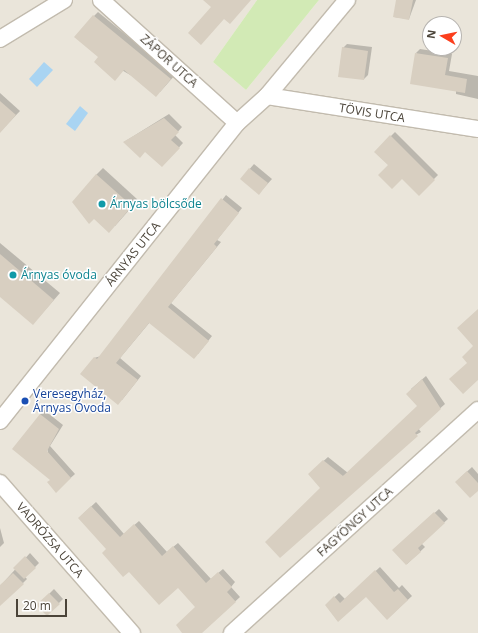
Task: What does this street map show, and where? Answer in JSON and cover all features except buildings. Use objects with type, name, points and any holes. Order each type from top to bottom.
[{"type":"street","points":[[0,39],[64,0]]},
{"type":"street","name":"ZÁPOR UTCA","points":[[101,0],[237,123]]},
{"type":"street","name":"ÁRNYAS UTCA","points":[[0,421],[237,123],[267,96],[347,0]]},
{"type":"street","name":"TÖVIS UTCA","points":[[267,96],[478,129]]},
{"type":"street","name":"FAGYÖNGY UTCA","points":[[232,633],[478,410]]},
{"type":"street","name":"VADRÓZSA UTCA","points":[[0,483],[132,633]]},
{"type":"shaded area","points":[[0,0],[257,0],[213,62],[246,90],[319,0],[478,0],[478,633],[0,633]]},
{"type":"green space","points":[[257,0],[319,0],[246,90],[213,62]]},
{"type":"water","points":[[44,62],[53,70],[37,87],[29,79]]},
{"type":"water","points":[[80,106],[88,113],[75,131],[66,124]]},
{"type":"place","name":"Árnyas bölcsőde","points":[[102,204]]},
{"type":"place","name":"Árnyas óvoda","points":[[13,275]]},
{"type":"place","name":"Veresegyház, Árnyas Óvoda","points":[[25,401]]}]
